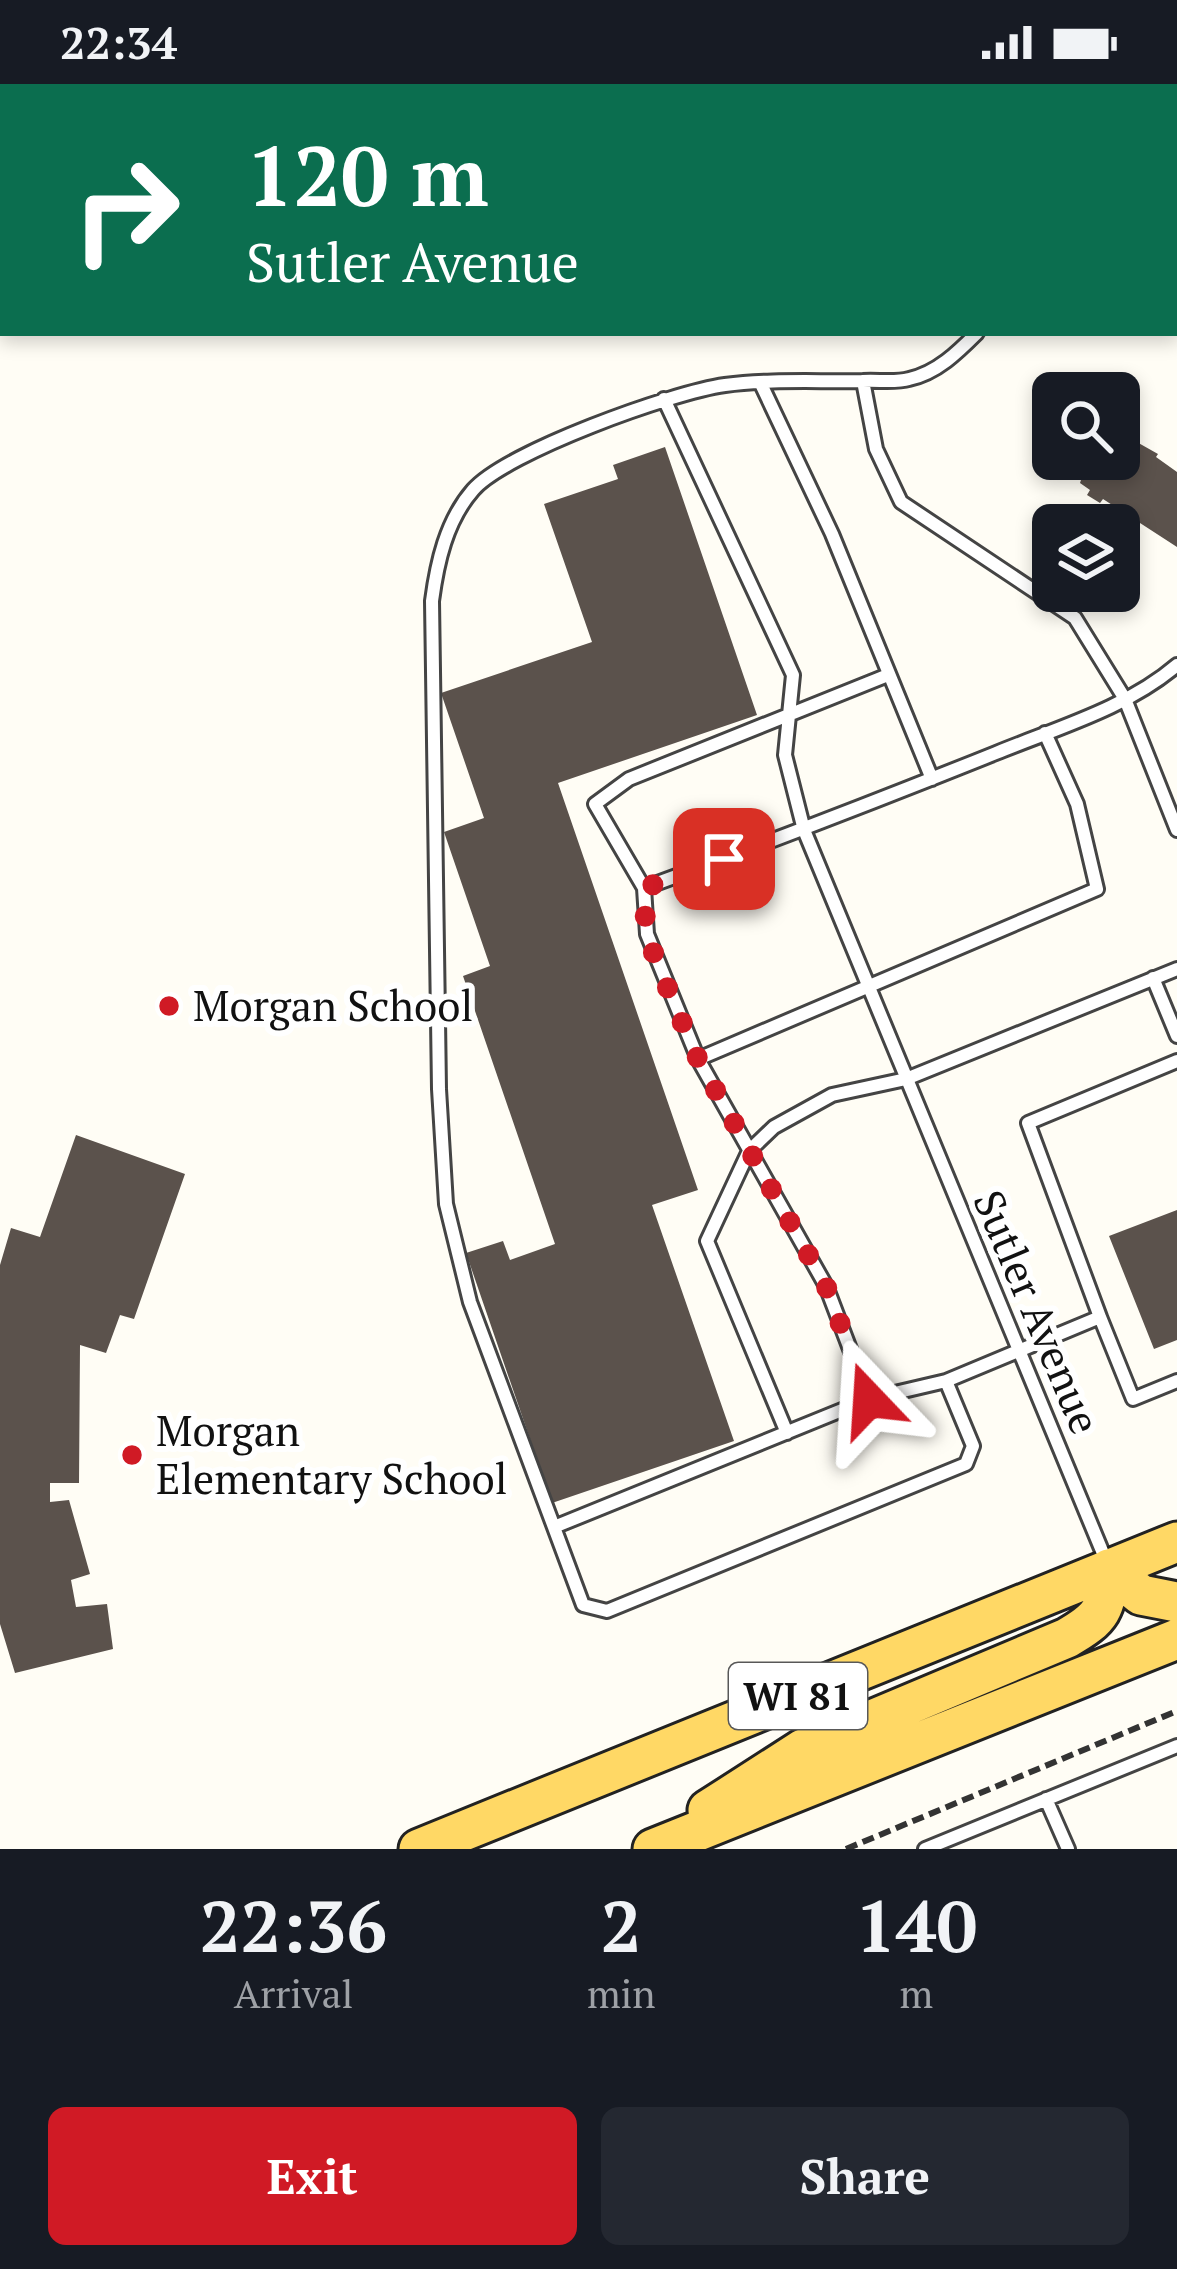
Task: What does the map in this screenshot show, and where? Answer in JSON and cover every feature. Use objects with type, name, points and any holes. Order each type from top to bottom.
[{"type":"main road","name":"WI 81","points":[[418,1849],[1177,1541]]},
{"type":"main road","points":[[1109,1570],[1141,1595],[1177,1602]]},
{"type":"main road","points":[[654,1849],[803,1749],[1067,1639],[1094,1622],[1105,1602],[1109,1570]]},
{"type":"main road","name":"WI 81","points":[[654,1849],[1177,1639]]},
{"type":"lane","points":[[946,1382],[974,1446],[966,1464],[607,1610],[583,1605],[470,1302],[446,1204],[439,1089],[432,601],[440,556],[471,492],[490,475],[534,452],[664,399],[727,385],[909,380],[951,359],[974,336]]},
{"type":"lane","points":[[863,381],[876,449],[901,502],[1075,618],[1125,699],[1177,830]]},
{"type":"lane","points":[[760,384],[832,534],[932,778]]},
{"type":"lane","name":"Sutler Avenue","points":[[664,399],[793,675],[785,755],[804,830],[1109,1570]]},
{"type":"lane","points":[[644,888],[1045,733],[1125,699],[1177,664]]},
{"type":"lane","points":[[869,1400],[826,1286],[698,1059],[646,934],[644,888],[595,804],[628,779],[888,675]]},
{"type":"lane","points":[[698,1059],[1097,889],[1078,804],[1045,733]]},
{"type":"lane","points":[[787,1433],[707,1241],[749,1150],[774,1127],[832,1095],[906,1079],[1177,969]]},
{"type":"lane","points":[[1153,978],[1177,1036]]},
{"type":"lane","points":[[1177,1061],[1028,1123],[1133,1399],[1177,1381]]},
{"type":"lane","points":[[554,1527],[869,1400],[946,1382],[1100,1317]]},
{"type":"lane","points":[[925,1849],[1177,1746]]},
{"type":"lane","points":[[1046,1799],[1068,1849]]},
{"type":"path","points":[[846,1849],[1177,1712]]},
{"type":"building","points":[[1140,444],[1158,454],[1177,472],[1177,547],[1140,523],[1140,504],[1111,504],[1103,499],[1100,503],[1080,483],[1140,480]]},
{"type":"building","points":[[665,447],[757,715],[558,783],[698,1190],[652,1205],[734,1441],[552,1503],[466,1253],[503,1241],[510,1260],[555,1244],[463,976],[490,966],[444,832],[484,818],[441,693],[592,642],[544,504],[618,479],[613,465]]},
{"type":"building","points":[[76,1135],[185,1174],[134,1319],[120,1315],[106,1353],[80,1345],[79,1483],[50,1483],[50,1502],[69,1500],[90,1574],[71,1580],[76,1607],[107,1604],[113,1649],[15,1673],[0,1624],[0,1265],[11,1228],[40,1237]]},
{"type":"building","points":[[1177,1210],[1177,1340],[1154,1349],[1109,1236]]},
{"type":"place","name":"Morgan School","points":[[169,1006]]},
{"type":"place","name":"Morgan Elementary School","points":[[132,1455]]},
{"type":"route","points":[[724,859],[644,888],[646,934],[698,1059],[826,1286],[869,1400]]}]
